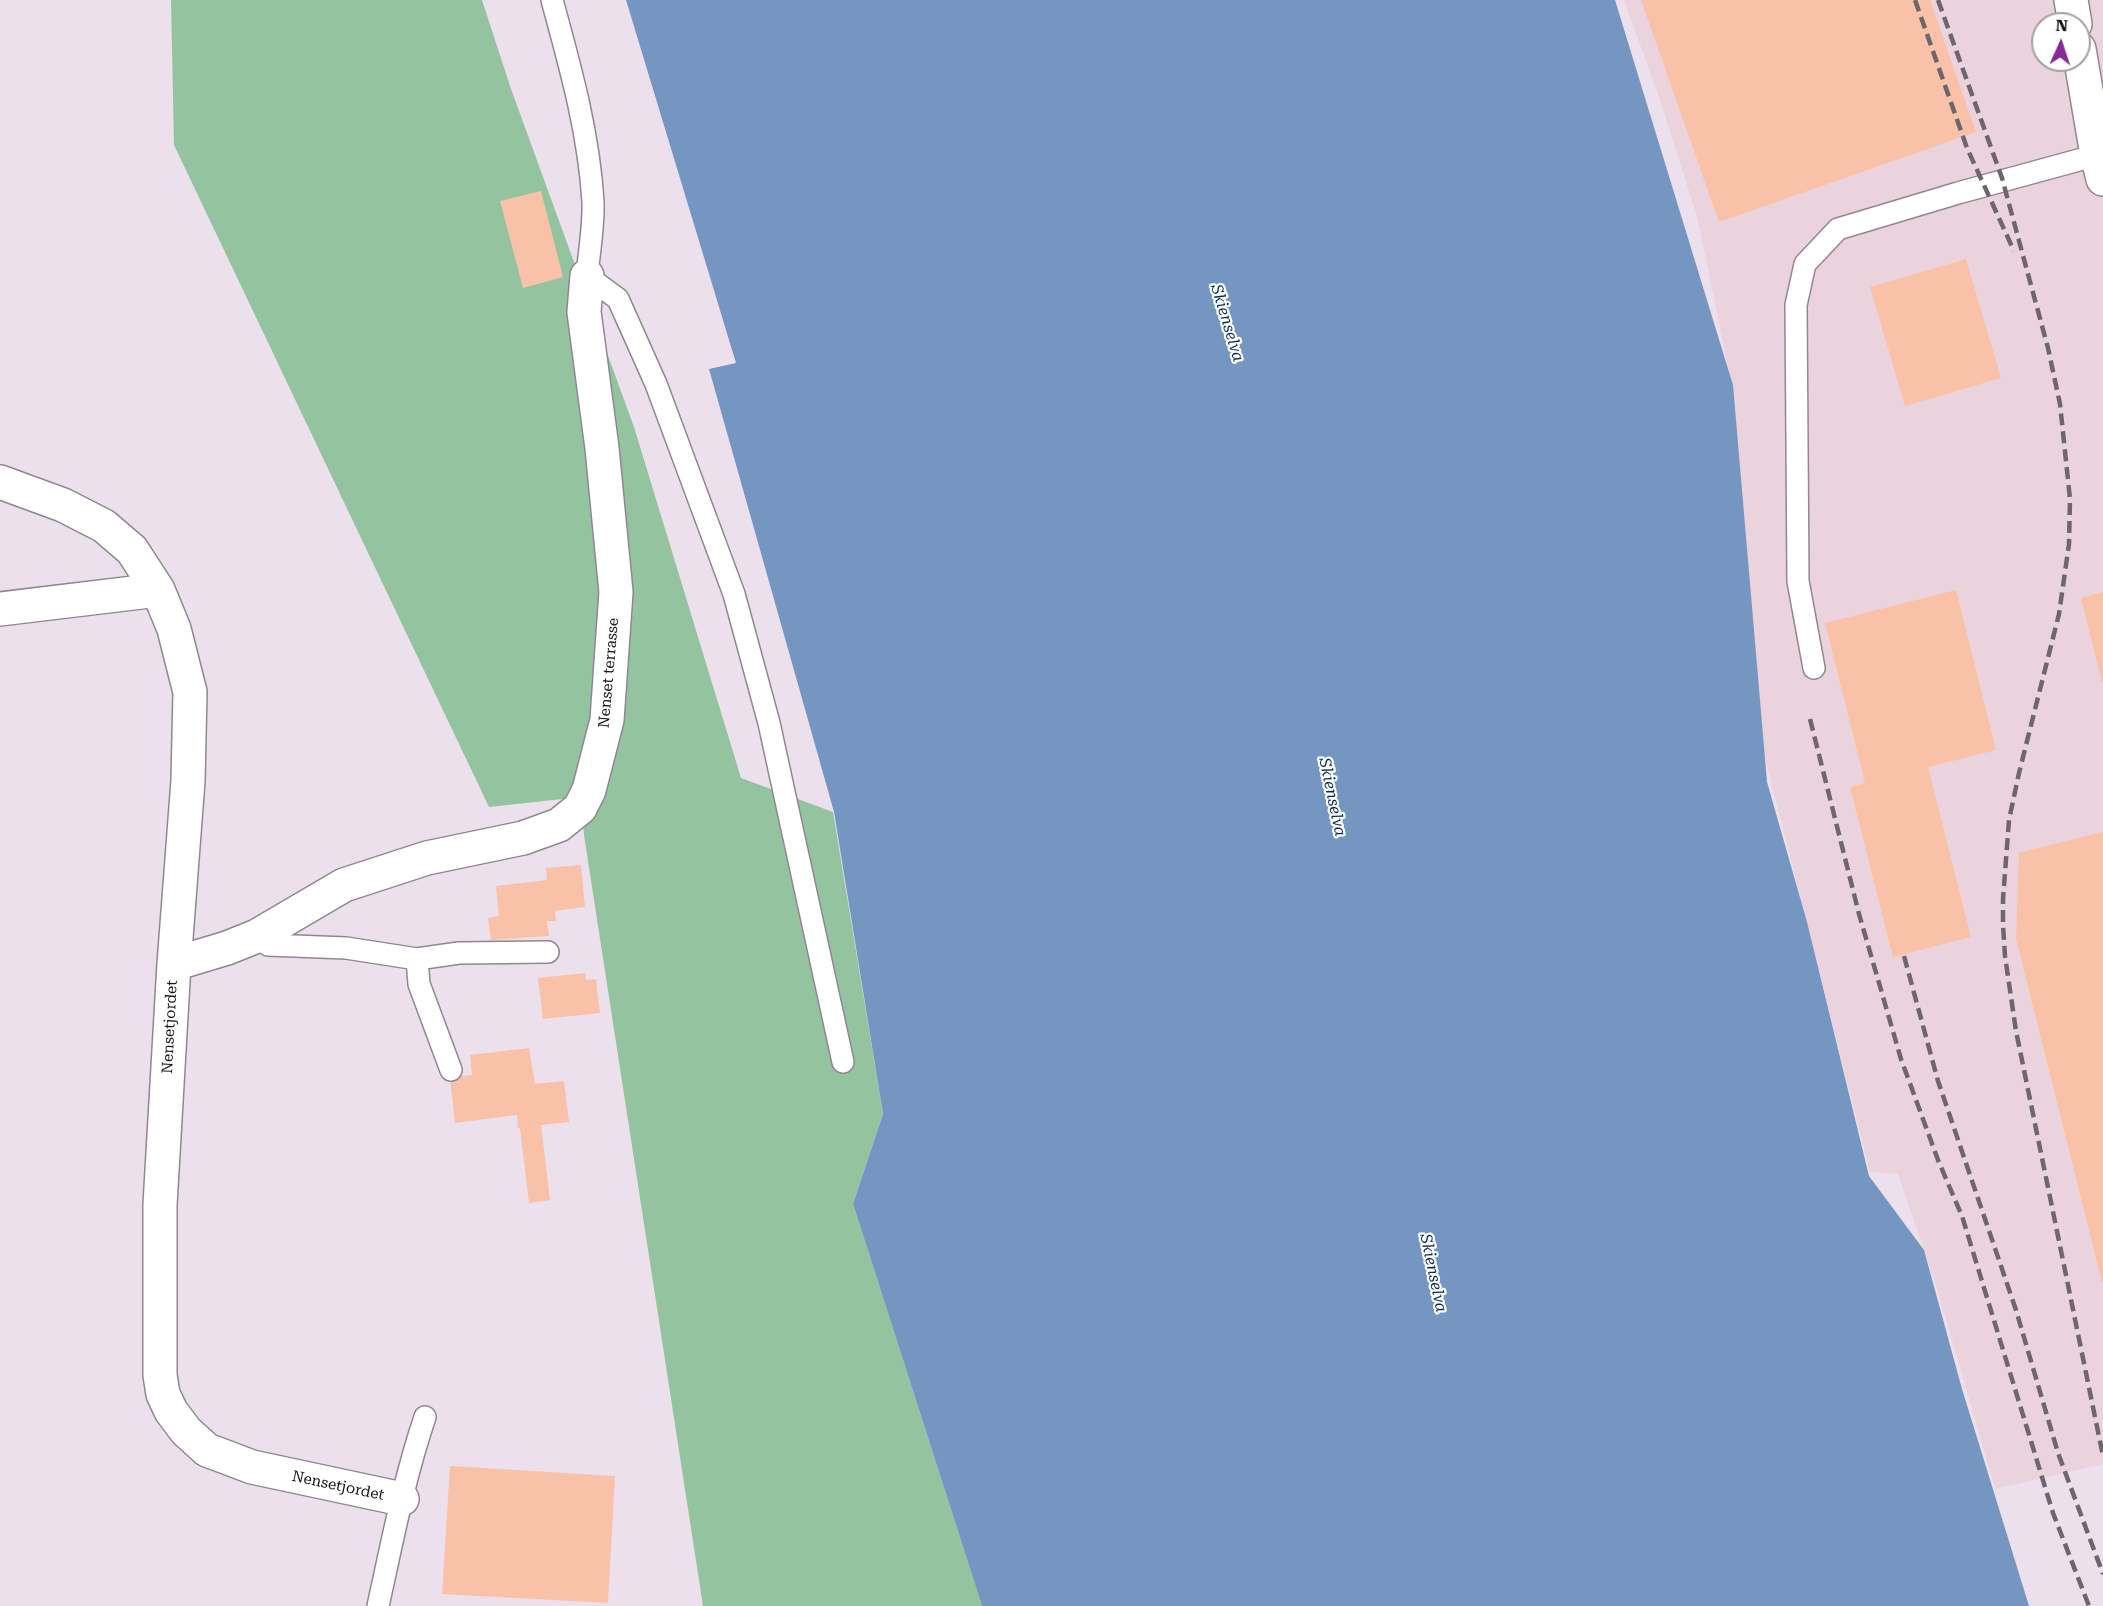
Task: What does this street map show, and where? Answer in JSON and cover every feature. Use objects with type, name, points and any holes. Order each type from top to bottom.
[{"type":"street","points":[[2083,72],[2100,167]]},
{"type":"street","name":"Nenset terrasse","points":[[174,964],[257,936],[344,885],[428,858],[523,838],[559,825],[580,808],[589,790],[607,720],[616,592],[602,448],[584,312],[587,276]]},
{"type":"street","name":"Nensetjordet","points":[[0,482],[63,505],[104,526],[132,550],[158,590],[174,629],[190,692],[188,781],[174,964],[160,1205],[160,1375],[163,1394],[171,1411],[186,1431],[207,1450],[252,1467],[402,1499]]},
{"type":"street","points":[[0,609],[158,590]]},
{"type":"lane","points":[[552,0],[587,145],[593,205],[587,276],[618,298],[656,384],[734,594],[769,723],[843,1062]]},
{"type":"lane","points":[[1814,668],[1798,582],[1796,305],[1805,264],[1838,229],[2100,167]]},
{"type":"lane","points":[[257,936],[268,945],[346,948],[417,958],[459,953],[548,952]]},
{"type":"lane","points":[[417,958],[419,984],[451,1071]]},
{"type":"lane","points":[[378,1606],[415,1446],[425,1417]]},
{"type":"shaded area","points":[[1624,0],[2103,0],[2103,1464],[1995,1489],[1937,1288],[1898,1174],[1870,1172],[1685,442],[1732,429],[1729,372],[1698,220],[1661,103]]},
{"type":"green space","points":[[171,0],[482,0],[511,89],[634,427],[741,778],[833,812],[883,1114],[853,1204],[982,1606],[703,1606],[584,835],[581,797],[489,807],[174,145]]},
{"type":"water","name":"Skienselva","points":[[626,0],[1615,0],[1733,385],[1767,782],[1807,922],[1869,1176],[1924,1250],[1962,1389],[2029,1606],[982,1606],[853,1204],[883,1114],[834,812],[709,369],[736,363]]},
{"type":"building","points":[[1641,0],[1930,0],[1976,132],[1719,222]]},
{"type":"building","points":[[541,191],[563,277],[523,288],[500,201]]},
{"type":"building","points":[[1966,259],[2001,378],[1905,406],[1870,287]]},
{"type":"building","points":[[1956,590],[1996,750],[1928,767],[1971,937],[1893,957],[1850,787],[1865,783],[1825,623]]},
{"type":"building","points":[[2103,592],[2103,681],[2102,682],[2081,598]]},
{"type":"building","points":[[2103,832],[2102,1282],[2016,939],[2019,853]]},
{"type":"building","points":[[581,865],[585,907],[555,911],[556,921],[547,921],[549,936],[491,940],[488,918],[499,916],[496,886],[547,880],[546,868]]},
{"type":"building","points":[[585,973],[586,980],[596,979],[600,1013],[543,1019],[538,978]]},
{"type":"building","points":[[529,1048],[535,1084],[564,1081],[569,1122],[541,1125],[550,1200],[529,1203],[517,1115],[455,1123],[450,1078],[472,1075],[470,1055]]},
{"type":"building","points":[[450,1466],[615,1476],[608,1603],[442,1594]]},
{"type":"railway","points":[[1915,0],[1967,148],[2014,251]]},
{"type":"railway","points":[[1938,0],[2002,178],[2048,348],[2060,404],[2070,499],[2069,544],[2059,614],[2009,820],[2003,925],[2016,1031],[2103,1456]]},
{"type":"railway","points":[[1810,719],[1859,914],[1901,1059],[1938,1160],[1962,1216],[2053,1513],[2089,1606]]},
{"type":"railway","points":[[1904,956],[1938,1081],[2016,1310],[2058,1453],[2103,1574]]}]
